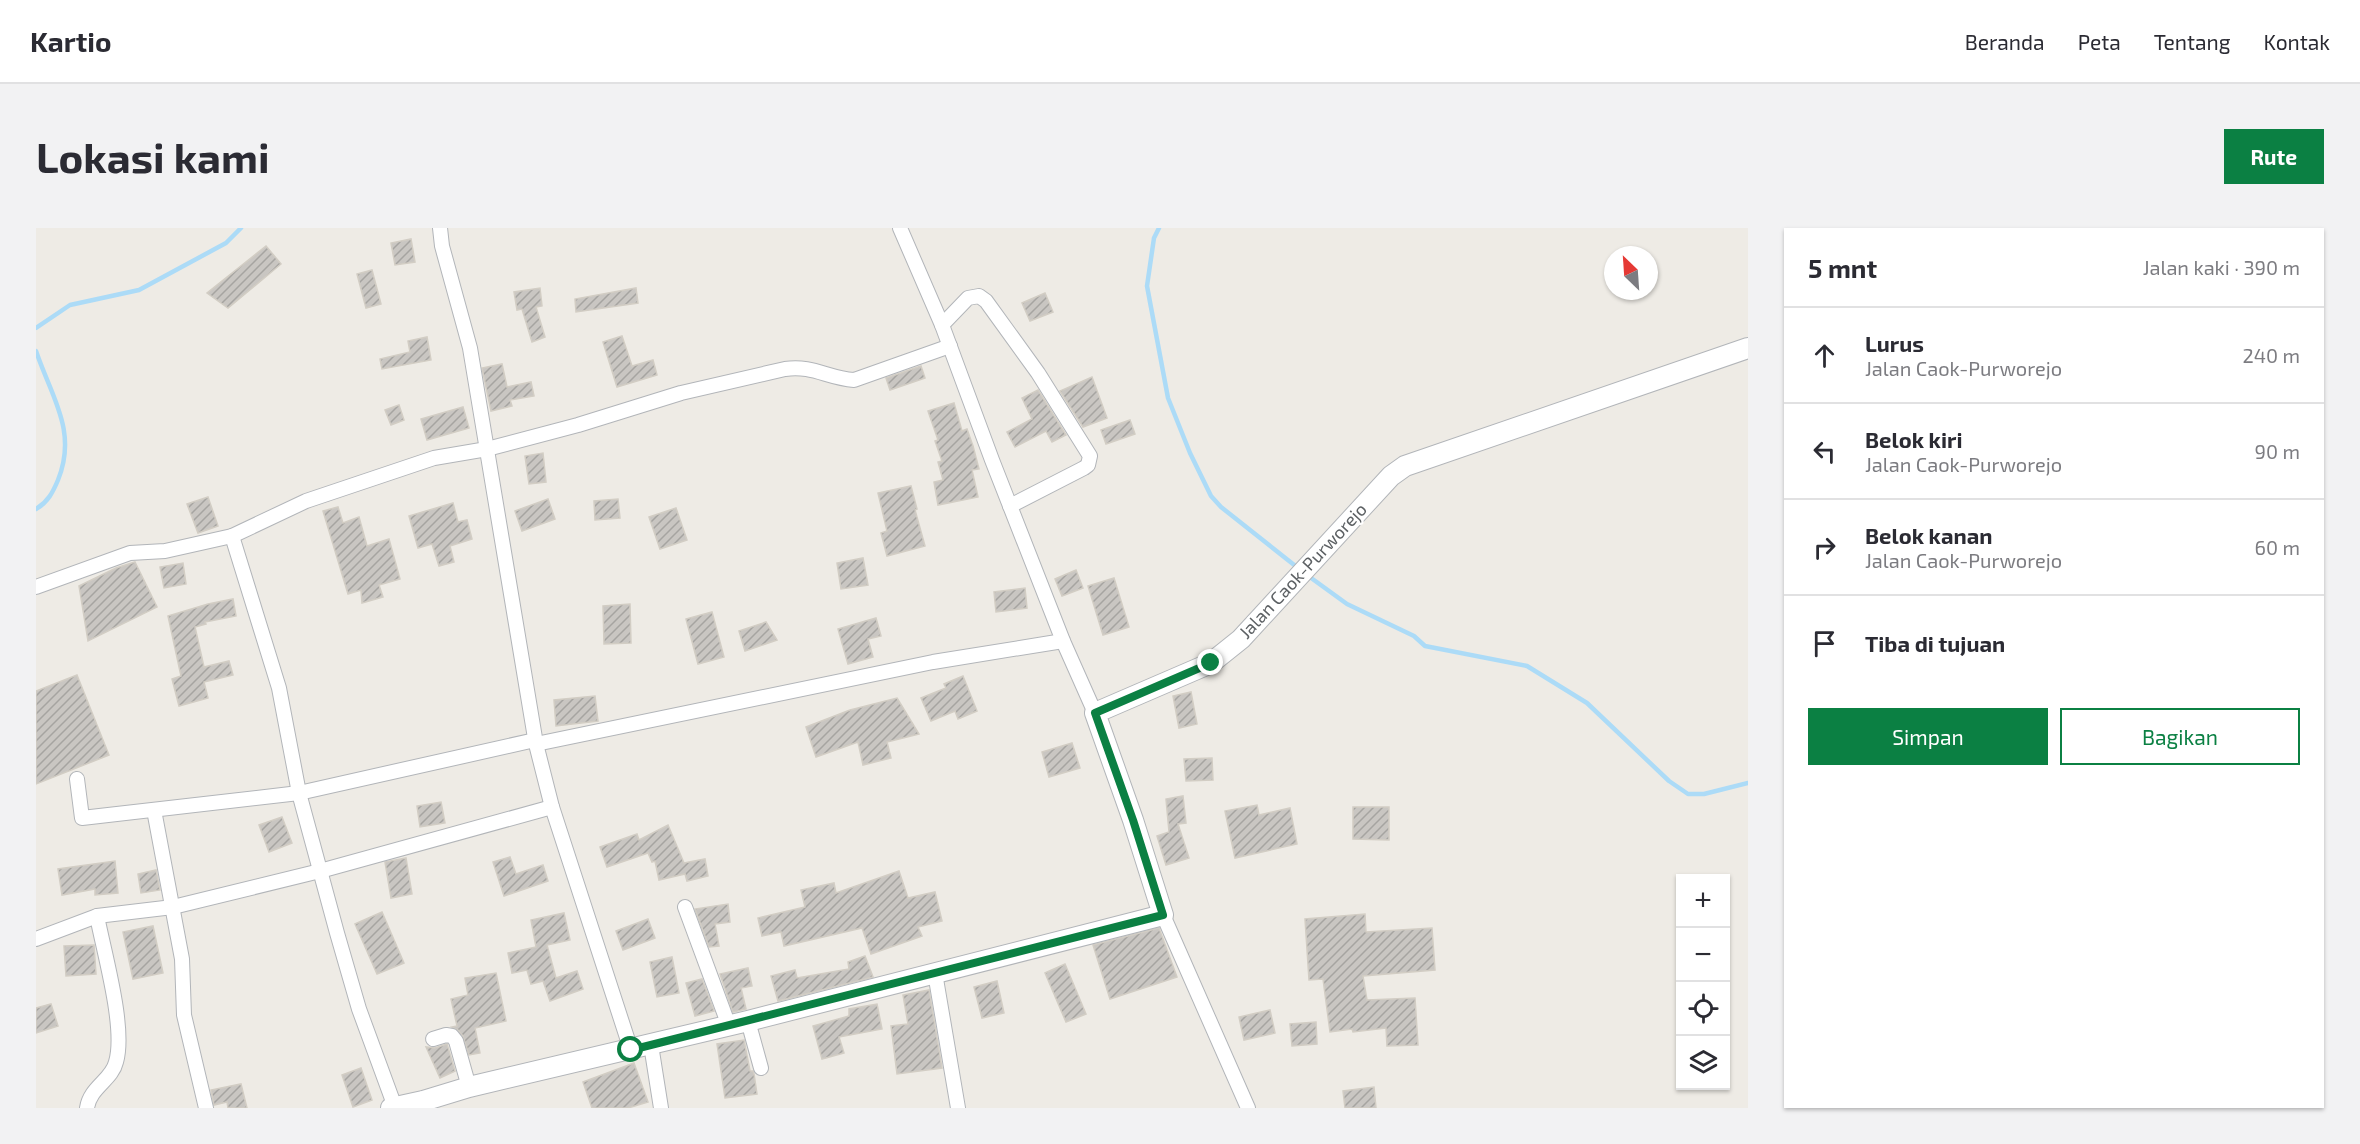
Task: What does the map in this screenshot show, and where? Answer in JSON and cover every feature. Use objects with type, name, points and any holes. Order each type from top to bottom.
[{"type":"street","points":[[440,228],[445,256],[470,348],[536,742],[552,807],[631,1050]]},
{"type":"street","points":[[900,228],[942,325],[1063,641],[1095,713],[1133,820],[1163,915],[1248,1108]]},
{"type":"street","points":[[942,325],[968,298],[979,296],[986,301],[1038,373],[1090,456],[1088,465],[1084,468],[1010,506]]},
{"type":"street","points":[[36,587],[130,553],[165,551],[232,536],[306,501],[350,484],[434,458],[487,449],[578,425],[681,393],[785,369],[799,367],[812,369],[840,379],[854,380],[950,346]]},
{"type":"street","name":"Jalan Caok-Purworejo","points":[[1095,713],[1211,663],[1241,639],[1318,553],[1391,476],[1405,466],[1748,348]]},
{"type":"street","points":[[232,536],[279,688],[299,792],[320,871],[359,1009],[393,1107],[424,1105],[469,1087],[631,1050],[1163,915]]},
{"type":"street","points":[[77,779],[82,818],[299,792],[933,662],[1063,641]]},
{"type":"street","points":[[36,939],[97,916],[173,907],[320,871],[552,807]]},
{"type":"street","points":[[154,810],[182,959],[184,1015],[206,1108]]},
{"type":"street","points":[[685,907],[761,1068]]},
{"type":"street","points":[[87,1108],[88,1099],[116,1065],[120,1037],[97,916]]},
{"type":"street","points":[[935,974],[958,1108]]},
{"type":"street","points":[[433,1039],[446,1035],[452,1036],[456,1041],[469,1087]]},
{"type":"street","points":[[651,1045],[661,1108]]},
{"type":"building","points":[[411,239],[415,262],[395,265],[391,243]]},
{"type":"building","points":[[266,246],[281,264],[228,308],[207,293]]},
{"type":"building","points":[[372,270],[381,304],[366,308],[357,274]]},
{"type":"building","points":[[540,288],[542,306],[536,307],[545,337],[532,342],[522,309],[517,310],[514,292]]},
{"type":"building","points":[[636,288],[638,303],[576,312],[575,299]]},
{"type":"building","points":[[1045,293],[1053,312],[1030,321],[1022,303]]},
{"type":"building","points":[[622,336],[632,366],[653,360],[657,375],[617,387],[603,342]]},
{"type":"building","points":[[427,337],[431,360],[382,369],[380,359],[410,352],[408,341]]},
{"type":"building","points":[[502,364],[507,387],[531,382],[534,396],[510,400],[512,406],[491,411],[482,368]]},
{"type":"building","points":[[921,366],[925,378],[890,390],[886,378]]},
{"type":"building","points":[[1092,377],[1107,418],[1083,427],[1060,391]]},
{"type":"building","points":[[1038,390],[1066,435],[1052,442],[1046,431],[1015,447],[1007,432],[1032,419],[1022,398]]},
{"type":"building","points":[[954,403],[962,431],[967,429],[979,469],[972,470],[978,497],[938,505],[934,482],[943,480],[938,462],[942,461],[935,441],[938,440],[928,411]]},
{"type":"building","points":[[399,405],[404,420],[391,425],[385,410]]},
{"type":"building","points":[[463,407],[469,428],[427,440],[421,419]]},
{"type":"building","points":[[1130,420],[1135,434],[1106,444],[1101,430]]},
{"type":"building","points":[[543,453],[546,482],[529,484],[525,456]]},
{"type":"building","points":[[911,486],[925,546],[887,556],[881,533],[887,531],[878,493]]},
{"type":"building","points":[[208,497],[218,526],[198,533],[187,504]]},
{"type":"building","points":[[548,499],[555,519],[522,531],[515,511]]},
{"type":"building","points":[[618,499],[620,518],[595,520],[594,501]]},
{"type":"building","points":[[453,503],[458,522],[467,520],[472,539],[450,546],[454,562],[439,566],[432,544],[418,548],[409,516]]},
{"type":"building","points":[[338,507],[343,523],[359,517],[367,546],[389,539],[400,579],[379,585],[383,597],[362,603],[361,590],[348,594],[323,511]]},
{"type":"building","points":[[676,508],[687,540],[660,549],[649,517]]},
{"type":"building","points":[[863,558],[868,585],[841,589],[837,563]]},
{"type":"building","points":[[135,562],[157,607],[88,641],[79,586],[116,568]]},
{"type":"building","points":[[183,563],[186,584],[164,588],[160,567]]},
{"type":"building","points":[[1076,570],[1083,588],[1062,596],[1055,579]]},
{"type":"building","points":[[1114,578],[1129,627],[1103,635],[1088,586]]},
{"type":"building","points":[[1025,588],[1027,608],[996,612],[994,592]]},
{"type":"building","points":[[233,599],[236,616],[205,622],[206,624],[195,627],[204,667],[229,661],[233,675],[204,682],[208,698],[179,706],[172,679],[181,676],[168,616]]},
{"type":"building","points":[[630,604],[631,643],[604,644],[603,606]]},
{"type":"building","points":[[712,612],[724,657],[698,664],[686,619]]},
{"type":"building","points":[[876,618],[881,636],[868,639],[873,657],[848,664],[838,629]]},
{"type":"building","points":[[766,622],[777,640],[745,651],[739,631]]},
{"type":"building","points":[[77,675],[109,755],[36,784],[36,691]]},
{"type":"building","points":[[963,676],[977,711],[958,719],[955,711],[931,721],[921,698],[946,688],[944,684]]},
{"type":"building","points":[[1191,692],[1197,724],[1179,728],[1173,696]]},
{"type":"building","points":[[595,696],[598,721],[556,726],[554,700]]},
{"type":"building","points":[[897,698],[919,734],[887,742],[891,758],[863,765],[858,742],[816,757],[806,727],[850,710]]},
{"type":"building","points":[[1072,743],[1080,768],[1049,777],[1042,752]]},
{"type":"building","points":[[1212,758],[1213,780],[1186,781],[1184,759]]},
{"type":"building","points":[[1183,796],[1186,823],[1178,824],[1189,858],[1166,865],[1157,836],[1169,832],[1166,799]]},
{"type":"building","points":[[441,802],[445,823],[420,827],[417,806]]},
{"type":"building","points":[[1257,805],[1259,815],[1290,808],[1297,844],[1235,858],[1225,811]]},
{"type":"building","points":[[1353,807],[1389,807],[1389,840],[1353,839]]},
{"type":"building","points":[[282,817],[292,843],[269,852],[259,825]]},
{"type":"building","points":[[668,825],[684,863],[705,859],[708,876],[687,881],[685,874],[659,880],[655,861],[652,862],[648,853],[607,867],[600,847],[637,834],[639,840]]},
{"type":"building","points":[[510,857],[516,874],[543,865],[548,881],[504,896],[493,862]]},
{"type":"building","points":[[406,858],[412,894],[391,898],[385,862]]},
{"type":"building","points":[[115,861],[118,893],[95,895],[95,889],[62,895],[58,869]]},
{"type":"building","points":[[156,870],[160,890],[141,893],[138,874]]},
{"type":"building","points":[[899,871],[908,898],[935,892],[942,921],[918,927],[922,936],[871,954],[862,928],[784,946],[781,932],[762,936],[758,918],[805,907],[801,890],[834,883],[836,893]]},
{"type":"building","points":[[728,904],[730,922],[715,924],[719,946],[709,947],[695,909]]},
{"type":"building","points":[[382,912],[404,963],[377,974],[355,924]]},
{"type":"building","points":[[564,913],[570,940],[547,945],[556,978],[577,971],[583,989],[550,1001],[543,981],[531,984],[527,970],[512,973],[508,953],[536,947],[531,920]]},
{"type":"building","points":[[1365,914],[1366,932],[1432,928],[1435,970],[1363,976],[1367,1000],[1415,998],[1418,1045],[1387,1046],[1386,1028],[1330,1032],[1323,979],[1309,980],[1305,919]]},
{"type":"building","points":[[648,919],[655,938],[623,950],[616,931]]},
{"type":"building","points":[[153,926],[163,973],[133,979],[123,932]]},
{"type":"building","points":[[1159,928],[1177,977],[1110,999],[1093,945]]},
{"type":"building","points":[[94,945],[96,974],[66,976],[64,946]]},
{"type":"building","points":[[865,956],[873,977],[778,1001],[771,976],[795,970],[797,978],[849,969],[848,962]]},
{"type":"building","points":[[672,957],[679,993],[657,997],[650,962]]},
{"type":"building","points":[[1065,964],[1086,1014],[1066,1022],[1045,973]]},
{"type":"building","points":[[748,968],[752,986],[741,988],[746,1009],[733,1012],[720,974]]},
{"type":"building","points":[[496,973],[506,1021],[475,1028],[480,1053],[469,1055],[463,1036],[452,1027],[457,1026],[451,999],[468,995],[465,978]]},
{"type":"building","points":[[702,979],[714,1011],[695,1016],[686,983]]},
{"type":"building","points":[[997,981],[1004,1013],[982,1018],[974,987]]},
{"type":"building","points":[[929,990],[942,1068],[897,1074],[891,1026],[908,1024],[903,995]]},
{"type":"building","points":[[51,1004],[58,1026],[36,1033],[36,1008]]},
{"type":"building","points":[[877,1004],[882,1029],[839,1037],[844,1053],[822,1059],[813,1026],[849,1016],[849,1009]]},
{"type":"building","points":[[1270,1010],[1275,1033],[1244,1040],[1239,1017]]},
{"type":"building","points":[[1316,1022],[1317,1044],[1292,1046],[1290,1024]]},
{"type":"building","points":[[744,1040],[757,1094],[725,1098],[717,1044]]},
{"type":"building","points":[[447,1044],[455,1071],[440,1078],[426,1047],[435,1048]]},
{"type":"building","points":[[634,1063],[648,1102],[628,1108],[592,1108],[583,1082]]},
{"type":"building","points":[[361,1068],[372,1100],[353,1107],[342,1075]]},
{"type":"building","points":[[241,1084],[247,1108],[228,1108],[227,1102],[214,1105],[211,1090]]},
{"type":"building","points":[[1374,1087],[1376,1108],[1345,1108],[1343,1091]]},
{"type":"waterway","points":[[36,328],[70,305],[139,290],[226,243],[241,228]]},
{"type":"waterway","points":[[1159,228],[1154,238],[1147,286],[1168,398],[1190,453],[1211,496],[1221,507],[1298,568]]},
{"type":"waterway","points":[[36,351],[60,414],[65,446],[63,462],[52,493],[36,509]]},
{"type":"waterway","points":[[1307,575],[1347,604],[1414,636],[1425,646],[1527,666],[1587,703],[1669,781],[1688,794],[1704,794],[1748,783]]},
{"type":"route","points":[[631,1050],[1163,915],[1133,820],[1095,713],[1211,663]]}]
